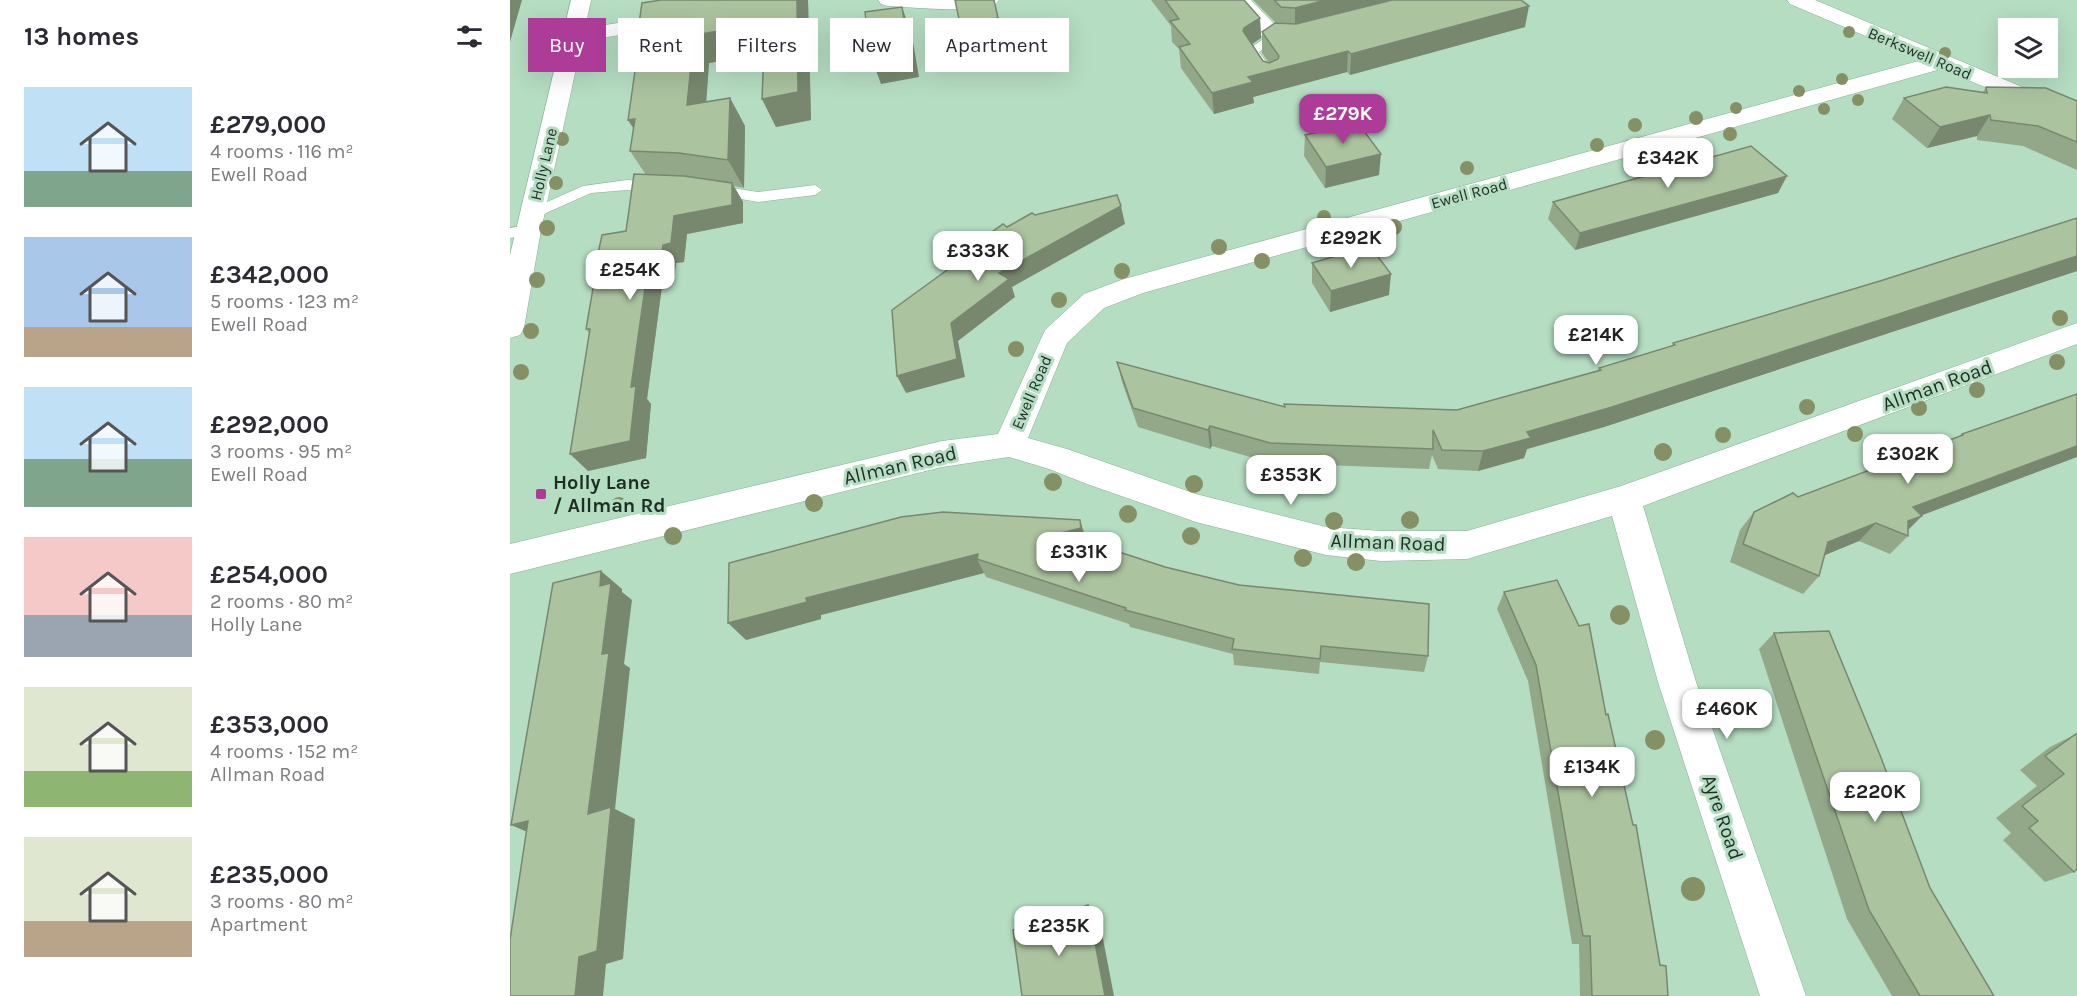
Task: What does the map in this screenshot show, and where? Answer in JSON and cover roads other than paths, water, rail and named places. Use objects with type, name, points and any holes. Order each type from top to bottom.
[{"type":"street","name":"Holly Lane","points":[[576,18],[581,0]]},
{"type":"street","points":[[888,0],[957,3],[988,0]]},
{"type":"street","points":[[1239,0],[1274,36],[1295,37],[1328,28]]},
{"type":"street","name":"Berkswell Road","points":[[1797,0],[2077,118]]},
{"type":"street","points":[[606,31],[704,15]]},
{"type":"street","name":"Ewell Road","points":[[1008,445],[1055,337],[1094,301],[1146,282],[1941,62]]},
{"type":"street","name":"Holly Lane","points":[[510,328],[523,226],[563,72]]},
{"type":"street","name":"Allman Road","points":[[510,559],[942,454],[1008,445],[1056,458],[1098,475],[1196,508],[1326,541],[1381,546],[1467,545],[1624,499],[2077,333]]},
{"type":"street","name":"Ayre Road","points":[[1624,499],[1677,682],[1783,996]]},
{"type":"lane","points":[[1270,78],[1252,51],[1274,36]]},
{"type":"lane","points":[[523,226],[588,189],[627,185],[673,187]]},
{"type":"lane","points":[[696,188],[758,197],[815,190]]},
{"type":"place","name":"Holly Lane / Allman Rd","points":[[541,494]]}]
